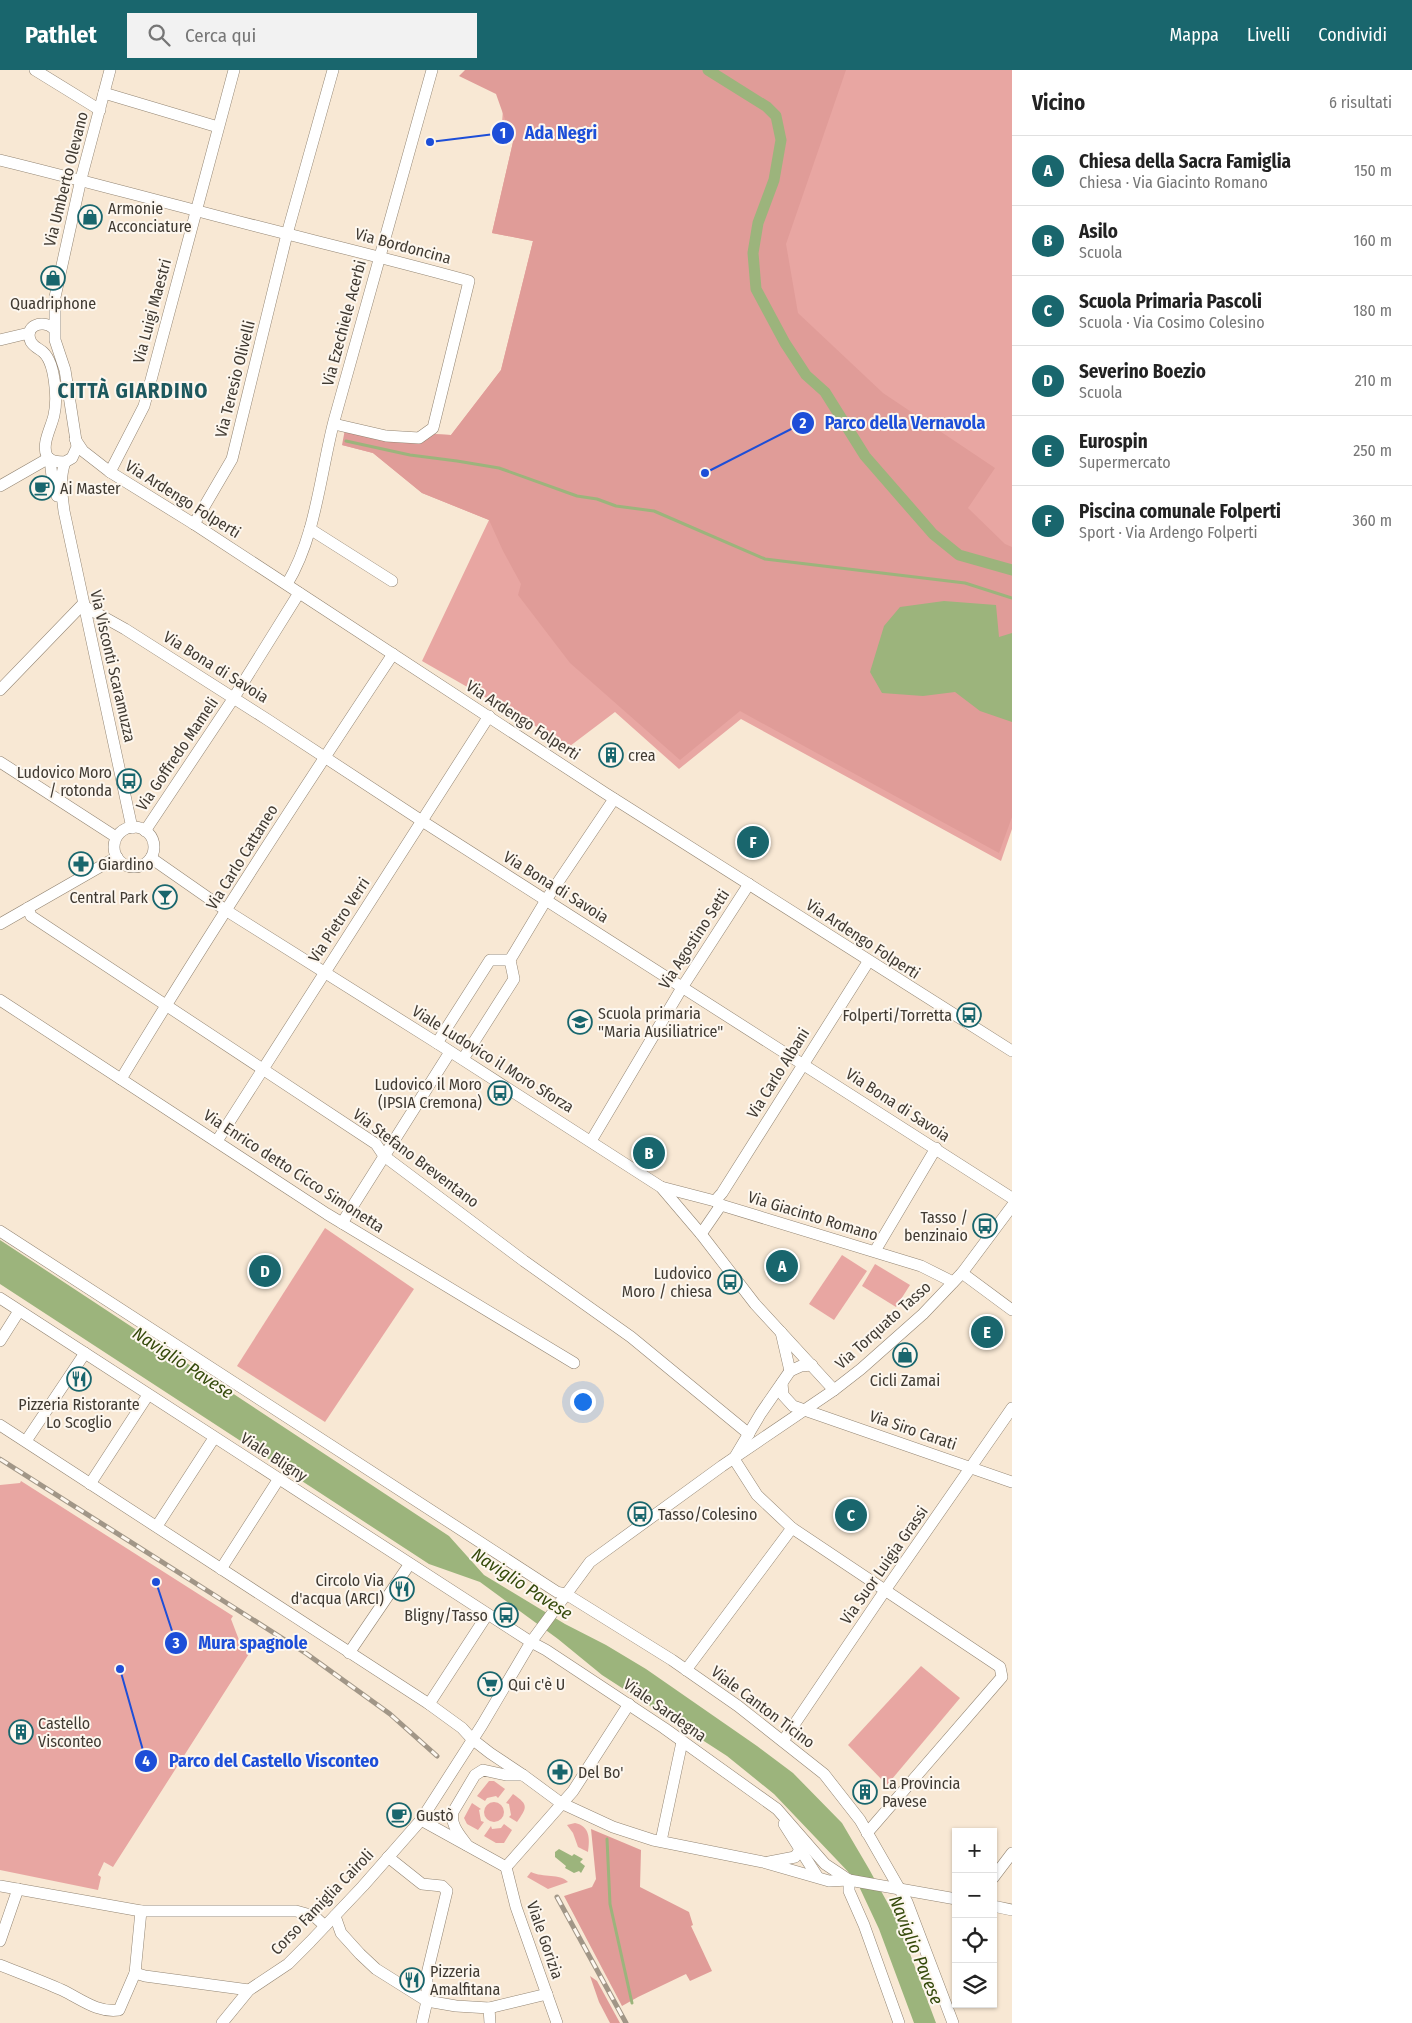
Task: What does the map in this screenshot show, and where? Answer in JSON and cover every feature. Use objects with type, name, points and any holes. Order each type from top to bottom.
[{"type":"street","points":[[35,70],[100,110]]},
{"type":"street","name":"Via Umberto Olevano","points":[[75,439],[64,370],[55,340],[48,325],[81,179],[110,70]]},
{"type":"street","name":"Via Luigi Maestri","points":[[110,472],[144,406],[234,70]]},
{"type":"street","name":"Via Teresio Olivelli","points":[[194,524],[232,459],[288,234],[333,70]]},
{"type":"street","name":"Via Ezechiele Acerbi","points":[[287,584],[293,574],[310,529],[334,424],[432,70]]},
{"type":"street","points":[[104,94],[218,127]]},
{"type":"street","name":"Via Bordoncina","points":[[0,160],[81,179],[195,211],[380,256],[469,281],[433,428],[419,438],[386,436],[334,424]]},
{"type":"street","points":[[0,340],[29,333],[32,328],[48,325]]},
{"type":"street","name":"Via Visconti Scaramuzza","points":[[29,333],[31,342],[49,359],[55,387],[54,415],[46,449],[50,459],[53,485],[64,511]]},
{"type":"street","name":"Via Ardengo Folperti","points":[[75,439],[83,451],[110,472],[287,584],[614,799],[868,962],[1012,1051]]},
{"type":"street","name":"Via Visconti Scaramuzza","points":[[75,439],[77,448],[61,474],[64,511],[82,605],[91,637],[132,828]]},
{"type":"street","points":[[0,486],[50,459]]},
{"type":"street","name":"Via Ardengo Folperti","points":[[50,459],[94,461]]},
{"type":"street","points":[[310,529],[392,581]]},
{"type":"street","name":"Via Goffredo Mameli","points":[[145,831],[233,698],[299,593]]},
{"type":"street","points":[[0,690],[82,605]]},
{"type":"street","name":"Via Bona di Savoia","points":[[82,605],[125,629],[1012,1198]]},
{"type":"street","name":"Via Carlo Cattaneo","points":[[122,1079],[166,1004],[393,654]]},
{"type":"street","name":"Via Pietro Verri","points":[[217,1141],[489,716]]},
{"type":"street","points":[[0,762],[116,837]]},
{"type":"street","points":[[463,1059],[514,979],[510,960],[546,900],[614,799]]},
{"type":"street","points":[[132,828],[145,831],[152,839],[154,845],[151,858],[143,865],[131,867],[124,865],[117,858],[115,852],[116,837],[132,828]]},
{"type":"street","points":[[0,924],[117,858]]},
{"type":"street","name":"Viale Ludovico il Moro Sforza","points":[[151,858],[227,911],[463,1059],[661,1187],[701,1234],[755,1304],[834,1390]]},
{"type":"street","name":"Via Agostino Setti","points":[[591,1141],[683,986],[749,884]]},
{"type":"street","name":"Via Stefano Breventano","points":[[28,908],[32,916],[376,1144],[384,1156],[524,1261],[631,1337],[749,1434]]},
{"type":"street","points":[[437,1043],[490,960],[510,960]]},
{"type":"street","name":"Via Carlo Albani","points":[[701,1234],[722,1193],[868,962]]},
{"type":"street","name":"Via Enrico detto Cicco Simonetta","points":[[0,1000],[342,1223],[574,1363]]},
{"type":"street","points":[[342,1223],[450,1052]]},
{"type":"street","points":[[875,1251],[936,1148]]},
{"type":"street","name":"Via Giacinto Romano","points":[[661,1187],[875,1251],[920,1266],[953,1282]]},
{"type":"street","name":"Via Torquato Tasso","points":[[472,1739],[531,1642],[590,1562],[861,1369],[923,1314],[962,1273],[1012,1206]]},
{"type":"street","name":"Viale Canton Ticino","points":[[0,1231],[557,1592],[566,1594],[686,1670],[738,1706],[824,1774],[860,1820],[907,1902],[953,2023]]},
{"type":"street","points":[[962,1273],[1012,1310]]},
{"type":"street","name":"Viale Bligny","points":[[0,1298],[409,1565],[531,1642]]},
{"type":"street","points":[[0,1341],[19,1311]]},
{"type":"street","points":[[780,1330],[790,1372],[801,1366],[812,1365]]},
{"type":"street","points":[[26,1441],[84,1353]]},
{"type":"street","name":"Via Torquato Tasso","points":[[734,1459],[761,1412],[790,1372]]},
{"type":"street","points":[[782,1383],[783,1395],[786,1400],[804,1411]]},
{"type":"street","points":[[90,1484],[148,1395]]},
{"type":"street","name":"Via Suor Luigia Grassi","points":[[783,1741],[1012,1408]]},
{"type":"street","name":"Via Siro Carati","points":[[804,1411],[1012,1482]]},
{"type":"street","points":[[0,1425],[157,1526],[349,1654],[429,1704],[462,1728],[472,1739],[561,1803],[613,1827],[661,1841],[763,1862],[829,1881],[849,1880],[952,1898]]},
{"type":"street","points":[[157,1526],[214,1438]]},
{"type":"street","points":[[734,1459],[756,1495],[792,1528],[886,1589],[1000,1667],[1002,1677],[867,1833]]},
{"type":"street","points":[[221,1569],[278,1480]]},
{"type":"street","points":[[686,1670],[792,1528]]},
{"type":"street","points":[[349,1654],[409,1565]]},
{"type":"street","points":[[429,1704],[487,1615]]},
{"type":"street","name":"Viale Sardegna","points":[[531,1642],[628,1704],[777,1809],[825,1864],[849,1880]]},
{"type":"street","points":[[421,1820],[506,1867],[572,1790],[628,1704]]},
{"type":"street","name":"Corso Famiglia Cairoli","points":[[222,2023],[249,1990],[288,1964],[335,1916],[421,1820],[472,1739]]},
{"type":"street","points":[[661,1841],[682,1742]]},
{"type":"street","points":[[467,1845],[452,1822],[452,1812],[475,1775],[484,1770],[506,1775],[524,1775]]},
{"type":"street","name":"Viale Sardegna","points":[[777,1809],[782,1821],[817,1876]]},
{"type":"street","points":[[763,1862],[795,1857],[800,1850]]},
{"type":"street","points":[[997,1873],[1012,1853]]},
{"type":"street","points":[[388,1857],[422,1884],[447,1890],[427,1974],[427,2001],[422,2023]]},
{"type":"street","name":"Viale Gorizia","points":[[506,1867],[516,1907],[557,2023]]},
{"type":"street","points":[[849,1880],[849,1891],[864,1924],[899,2023]]},
{"type":"street","points":[[7,1888],[141,1911],[296,1911],[314,1916],[325,1926]]},
{"type":"street","points":[[0,1941],[16,1901],[7,1888]]},
{"type":"street","points":[[997,1907],[1012,1910]]},
{"type":"street","points":[[0,1965],[62,1990],[95,2008],[108,2011],[119,2010],[135,1973],[141,1911]]},
{"type":"street","points":[[335,1916],[341,1933],[370,1964],[427,2001],[456,2006],[489,2008],[547,1994]]},
{"type":"street","points":[[135,1973],[249,1990]]},
{"type":"street","points":[[489,2008],[490,2023]]},
{"type":"shaded area","points":[[465,70],[846,70],[786,244],[798,313],[883,393],[995,468],[968,508],[1005,544],[1012,547],[1012,817],[999,853],[740,711],[680,760],[570,663],[518,595],[521,584],[489,520],[422,493],[373,453],[342,445],[346,424],[395,432],[451,435],[501,370],[533,241],[492,233],[513,142],[496,94],[459,76]]},
{"type":"shaded area","points":[[509,70],[1012,70],[1012,829],[1001,861],[741,719],[679,769],[615,712],[570,746],[422,661],[489,520],[422,493],[373,453],[342,445],[395,432],[451,435],[501,370],[533,241],[492,233],[513,142],[502,123],[505,81]]},
{"type":"shaded area","points":[[325,1228],[414,1289],[325,1422],[237,1366]]},
{"type":"shaded area","points":[[842,1255],[867,1271],[834,1320],[809,1304]]},
{"type":"shaded area","points":[[875,1264],[910,1285],[896,1307],[862,1286]]},
{"type":"shaded area","points":[[21,1481],[233,1616],[231,1619],[239,1640],[254,1646],[113,1867],[104,1862],[98,1875],[101,1877],[98,1890],[0,1870],[0,1485],[20,1483]]},
{"type":"shaded area","points":[[921,1666],[960,1698],[887,1785],[848,1745]]},
{"type":"shaded area","points":[[489,1781],[494,1781],[505,1789],[498,1798],[496,1796],[487,1798],[485,1801],[477,1796]]},
{"type":"shaded area","points":[[513,1794],[525,1806],[517,1822],[509,1817],[511,1815],[509,1804],[506,1803]]},
{"type":"shaded area","points":[[494,1802],[501,1805],[504,1812],[501,1819],[494,1822],[487,1819],[484,1812],[487,1805]]},
{"type":"shaded area","points":[[472,1803],[481,1809],[479,1810],[481,1821],[484,1822],[478,1830],[467,1824],[464,1818]]},
{"type":"shaded area","points":[[575,1823],[584,1827],[588,1834],[588,1852],[578,1847],[573,1833],[567,1825]]},
{"type":"shaded area","points":[[504,1824],[512,1830],[504,1843],[496,1843],[484,1836],[491,1826],[492,1829],[501,1828]]},
{"type":"shaded area","points":[[591,1829],[641,1850],[640,1887],[689,1912],[693,1925],[691,1926],[712,1971],[690,1981],[686,1974],[622,2006],[564,1896],[592,1887],[596,1879]]},
{"type":"shaded area","points":[[531,1872],[561,1877],[568,1882],[548,1889],[527,1877]]},
{"type":"shaded area","points":[[590,1976],[597,1981],[620,2023],[610,2023],[599,2002]]},
{"type":"water","points":[[944,601],[996,605],[999,637],[1012,633],[1012,722],[980,711],[955,692],[923,696],[882,693],[870,672],[884,626],[900,607]]},
{"type":"water","name":"Naviglio Pavese","points":[[0,1240],[449,1536],[484,1575],[565,1624],[606,1645],[646,1669],[793,1773],[842,1823],[869,1869],[898,1922],[936,2023],[914,2023],[879,1929],[856,1880],[774,1794],[727,1756],[602,1675],[558,1639],[480,1582],[429,1564],[0,1284]]},
{"type":"water","points":[[559,1849],[583,1859],[580,1862],[585,1866],[581,1873],[579,1871],[574,1873],[565,1868],[566,1866],[555,1857],[555,1852]]},
{"type":"waterway","points":[[708,70],[767,107],[776,116],[781,140],[774,180],[758,223],[753,253],[756,289],[785,343],[806,375],[825,392],[865,456],[933,534],[959,555],[1012,570]]},
{"type":"waterway","points":[[346,441],[410,455],[499,468],[577,496],[597,499],[616,506],[654,511],[765,559],[965,583],[1012,598]]},
{"type":"waterway","points":[[607,1839],[610,1904],[632,2003]]},
{"type":"railway","points":[[0,1459],[307,1654],[390,1714],[437,1756]]},
{"type":"railway","points":[[557,1897],[626,2023]]},
{"type":"place","name":"Ada Negri","points":[[430,142]]},
{"type":"place","name":"Armonie Acconciature","points":[[90,217]]},
{"type":"place","name":"Quadriphone","points":[[53,278]]},
{"type":"place","name":"Parco della Vernavola","points":[[705,473]]},
{"type":"place","name":"Ai Master","points":[[42,488]]},
{"type":"place","name":"crea","points":[[611,755]]},
{"type":"place","name":"Ludovico Moro / rotonda","points":[[129,781]]},
{"type":"place","name":"Piscina comunale Folperti","points":[[753,842]]},
{"type":"place","name":"Giardino","points":[[81,864]]},
{"type":"place","name":"Central Park","points":[[165,897]]},
{"type":"place","name":"Folperti/Torretta","points":[[969,1015]]},
{"type":"place","name":"Scuola primaria \"Maria Ausiliatrice\"","points":[[580,1022]]},
{"type":"place","name":"Ludovico il Moro (IPSIA Cremona)","points":[[500,1093]]},
{"type":"place","name":"Asilo","points":[[649,1153]]},
{"type":"place","name":"Tasso / benzinaio","points":[[985,1226]]},
{"type":"place","name":"Chiesa della Sacra Famiglia","points":[[782,1266]]},
{"type":"place","name":"Severino Boezio","points":[[265,1271]]},
{"type":"place","name":"Ludovico Moro / chiesa","points":[[730,1282]]},
{"type":"place","name":"Eurospin","points":[[987,1332]]},
{"type":"place","name":"Cicli Zamai","points":[[905,1355]]},
{"type":"place","name":"Pizzeria Ristorante Lo Scoglio","points":[[79,1379]]},
{"type":"place","name":"Tasso/Colesino","points":[[640,1514]]},
{"type":"place","name":"Scuola Primaria Pascoli","points":[[851,1515]]},
{"type":"place","name":"Mura spagnole","points":[[156,1582]]},
{"type":"place","name":"Circolo Via d'acqua (ARCI)","points":[[402,1589]]},
{"type":"place","name":"Bligny/Tasso","points":[[506,1615]]},
{"type":"place","name":"Parco del Castello Visconteo","points":[[120,1669]]},
{"type":"place","name":"Qui c'è U","points":[[490,1684]]},
{"type":"place","name":"Castello Visconteo","points":[[21,1732]]},
{"type":"place","name":"Del Bo'","points":[[560,1772]]},
{"type":"place","name":"La Provincia Pavese","points":[[865,1792]]},
{"type":"place","name":"Gustò","points":[[399,1815]]},
{"type":"place","name":"Pizzeria Amalfitana","points":[[412,1980]]},
{"type":"district","name":"CITTÀ GIARDINO","points":[[133,391]]}]
